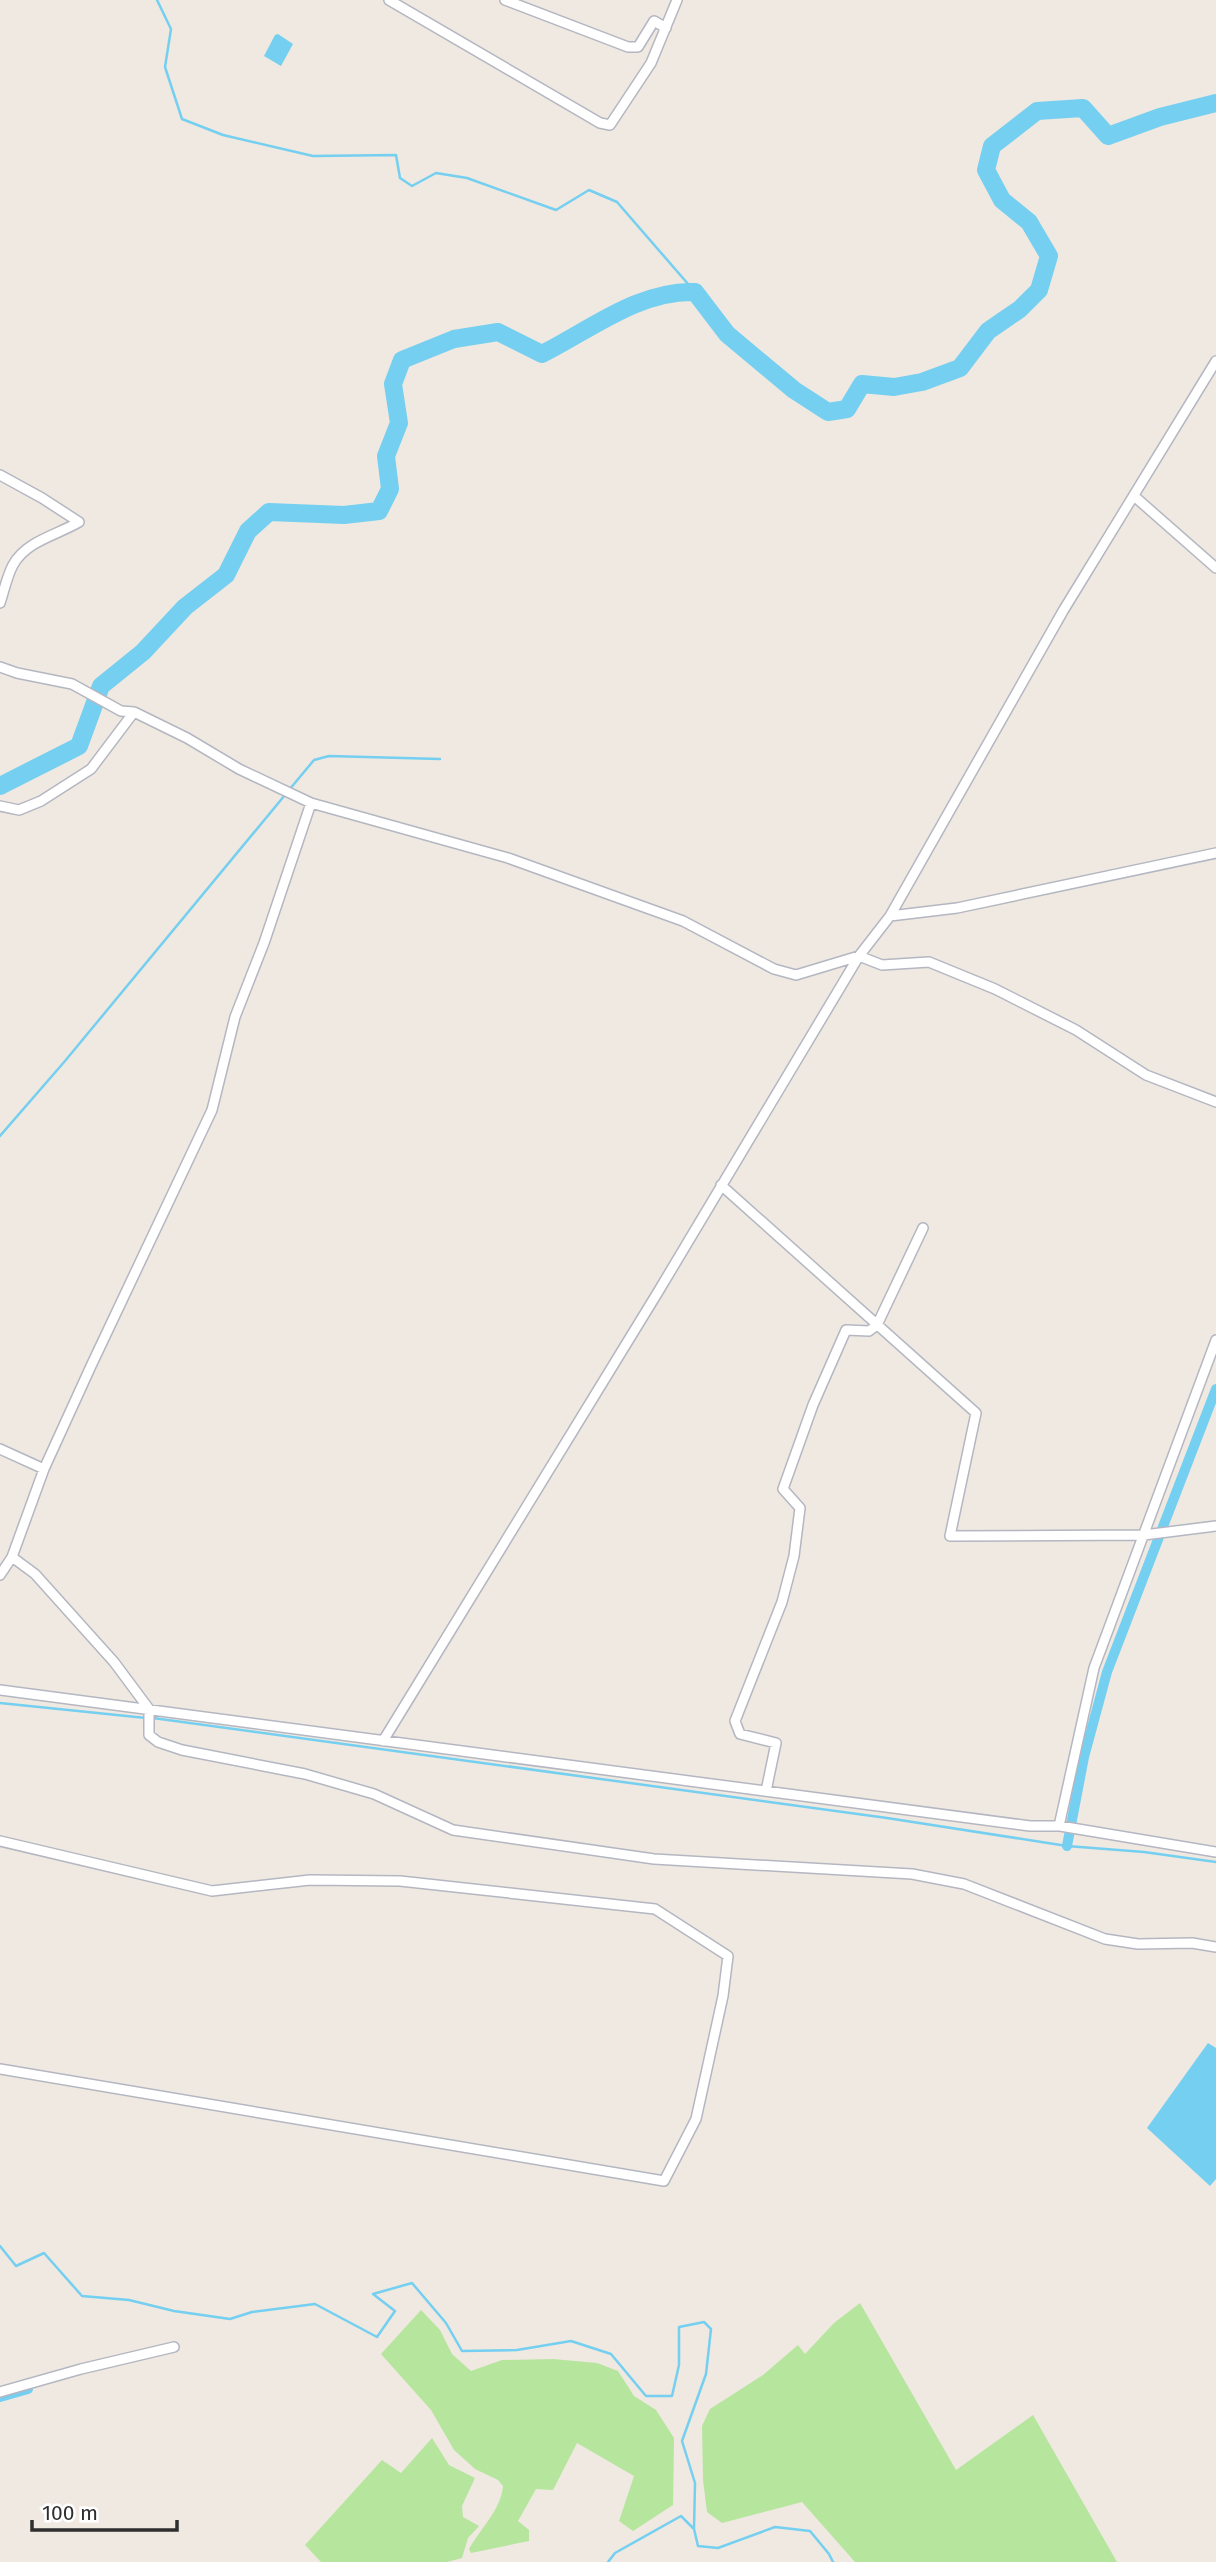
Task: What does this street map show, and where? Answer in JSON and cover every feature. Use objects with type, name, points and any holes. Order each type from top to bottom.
[{"type":"street","points":[[389,0],[600,123],[610,125],[651,63],[677,0]]},
{"type":"street","points":[[505,0],[628,47],[638,47],[654,21],[666,28]]},
{"type":"street","points":[[383,1741],[658,1292],[859,956],[890,916],[1063,611],[1216,361]]},
{"type":"street","points":[[0,475],[43,498],[79,522],[36,543],[22,554],[13,566],[0,603]]},
{"type":"street","points":[[1133,496],[1216,568]]},
{"type":"street","points":[[0,667],[72,684],[121,711],[134,712],[187,738],[239,769],[311,803],[509,858],[683,921],[774,969],[796,975],[859,956],[882,965],[929,962],[995,989],[1076,1030],[1146,1075],[1216,1102]]},
{"type":"street","points":[[0,806],[19,810],[41,801],[90,769],[134,712]]},
{"type":"street","points":[[0,1575],[12,1557],[44,1469],[212,1110],[235,1017],[264,943],[311,803]]},
{"type":"street","points":[[890,916],[957,908],[1216,853]]},
{"type":"street","points":[[721,1185],[976,1413],[950,1536],[1144,1534],[1216,1526]]},
{"type":"street","points":[[766,1791],[776,1743],[740,1734],[735,1720],[782,1602],[794,1556],[800,1508],[783,1489],[813,1405],[846,1330],[869,1331],[877,1325],[923,1228]]},
{"type":"street","points":[[1059,1826],[1087,1693],[1216,1340]]},
{"type":"street","points":[[0,1449],[44,1469]]},
{"type":"street","points":[[12,1557],[35,1574],[114,1662],[149,1715],[149,1735],[158,1742],[182,1750],[305,1774],[374,1794],[453,1830],[654,1859],[912,1874],[974,1887],[1105,1939],[1138,1944],[1192,1943],[1216,1947]]},
{"type":"street","points":[[0,1690],[149,1715],[383,1741],[1030,1826],[1059,1826],[1216,1852]]},
{"type":"street","points":[[0,1840],[212,1891],[310,1880],[400,1881],[655,1909],[728,1956],[723,1996],[696,2119],[664,2181],[323,2126],[0,2069]]},
{"type":"street","points":[[0,2392],[174,2347]]},
{"type":"green space","points":[[860,2303],[956,2470],[1033,2415],[1117,2562],[855,2562],[802,2502],[722,2523],[707,2512],[703,2480],[702,2426],[710,2409],[763,2375],[798,2345],[805,2354],[834,2323]]},
{"type":"green space","points":[[421,2310],[440,2330],[452,2354],[471,2371],[502,2360],[553,2359],[597,2363],[618,2371],[634,2396],[656,2410],[674,2438],[673,2505],[633,2531],[619,2521],[634,2476],[577,2443],[553,2490],[536,2489],[518,2521],[529,2530],[529,2541],[471,2553],[469,2549],[494,2511],[503,2486],[498,2480],[475,2469],[454,2450],[431,2410],[381,2354]]},
{"type":"green space","points":[[432,2438],[449,2465],[475,2478],[462,2506],[463,2517],[479,2526],[468,2538],[462,2558],[447,2562],[321,2562],[305,2545],[382,2460],[401,2473]]},
{"type":"water","points":[[278,34],[293,44],[281,66],[264,56]]},
{"type":"water","points":[[1208,2043],[1216,2048],[1216,2179],[1210,2186],[1147,2128]]},
{"type":"waterway","points":[[157,0],[171,29],[165,67],[182,119],[223,135],[313,156],[396,155],[400,178],[412,186],[436,173],[467,178],[556,210],[589,190],[617,202],[695,292]]},
{"type":"waterway","points":[[0,786],[79,746],[101,686],[143,652],[185,607],[226,575],[248,531],[269,512],[344,515],[379,511],[390,489],[386,456],[399,423],[393,384],[402,360],[454,339],[498,332],[542,354],[635,304],[654,297],[695,292],[727,334],[794,390],[828,412],[847,409],[862,384],[894,387],[922,382],[960,368],[988,331],[1020,309],[1039,290],[1049,256],[1029,222],[1002,200],[986,170],[992,146],[1037,111],[1083,108],[1108,136],[1160,117],[1216,103]]},
{"type":"waterway","points":[[289,790],[314,760],[329,756],[440,759]]},
{"type":"waterway","points":[[0,1136],[285,795]]},
{"type":"waterway","points":[[1067,1846],[1084,1757],[1107,1672],[1216,1389]]},
{"type":"waterway","points":[[0,1703],[146,1718]]},
{"type":"waterway","points":[[153,1718],[887,1818],[1067,1846],[1144,1852],[1216,1862]]},
{"type":"waterway","points":[[0,2246],[16,2266],[44,2253],[82,2296],[129,2300],[174,2311],[230,2319],[252,2312],[315,2304],[377,2337],[395,2311],[373,2294],[412,2283],[446,2323],[462,2351],[517,2350],[571,2341],[611,2354],[646,2396],[672,2396],[679,2365],[679,2327],[704,2322],[711,2329],[706,2374],[682,2441],[695,2483],[694,2529],[698,2546],[718,2548],[775,2527],[810,2531],[833,2562]]},
{"type":"waterway","points":[[0,2397],[28,2389]]},
{"type":"waterway","points":[[608,2562],[615,2553],[681,2516],[694,2529]]}]
